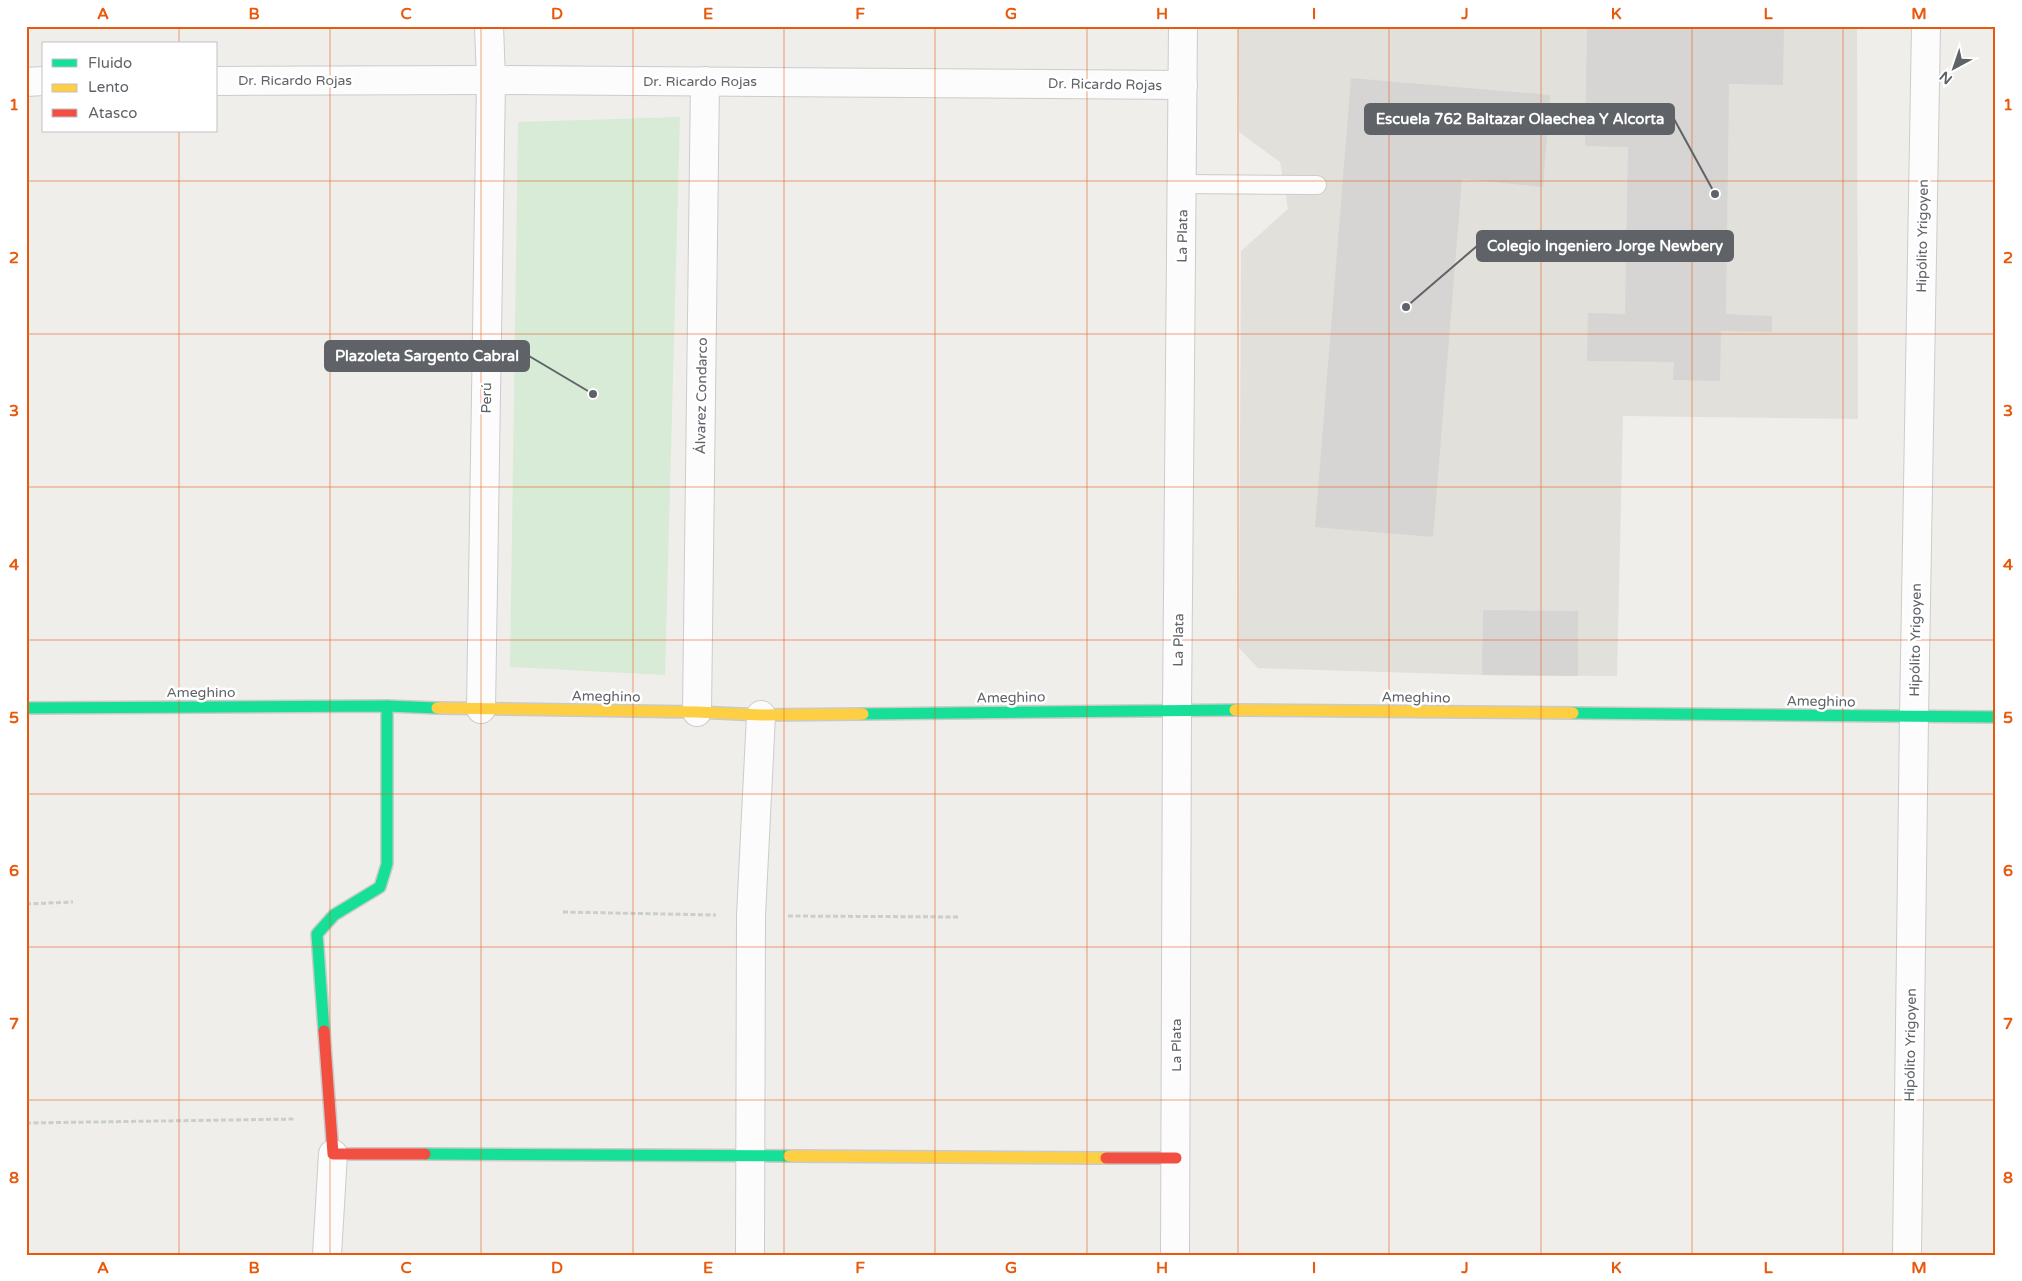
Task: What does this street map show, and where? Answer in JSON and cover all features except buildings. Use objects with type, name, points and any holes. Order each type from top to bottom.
[{"type":"street","name":"Perú","points":[[482,710],[491,80],[489,26]]},
{"type":"street","name":"La Plata","points":[[1175,1255],[1177,710],[1183,26]]},
{"type":"street","name":"Hipólito Yrigoyen","points":[[1907,1255],[1926,26]]},
{"type":"street","name":"Dr. Ricardo Rojas","points":[[218,81],[491,80],[1183,85]]},
{"type":"street","name":"Álvarez Condarco","points":[[697,712],[705,81]]},
{"type":"street","points":[[26,82],[42,82]]},
{"type":"street","name":"Ameghino","points":[[26,708],[386,706],[482,710],[761,714],[1177,710],[1996,717]]},
{"type":"street","points":[[327,1255],[333,1154],[317,934],[334,915],[380,887],[387,864],[386,706]]},
{"type":"street","points":[[750,1255],[751,916],[761,714]]},
{"type":"street","points":[[333,1154],[1176,1158]]},
{"type":"lane","points":[[1182,184],[1317,185]]},
{"type":"path","points":[[26,904],[73,902]]},
{"type":"path","points":[[26,1123],[330,1119]]},
{"type":"shaded area","points":[[1238,26],[1857,26],[1858,419],[1623,416],[1617,676],[1482,675],[1258,668],[1239,648],[1241,251],[1288,209],[1280,162],[1239,132]]},
{"type":"green space","points":[[680,117],[665,675],[510,667],[518,122]]},
{"type":"traffic: fast","points":[[324,1031],[317,934],[334,915],[380,887],[387,864],[387,706]]},
{"type":"traffic: fast","points":[[26,708],[387,706],[437,708]]},
{"type":"traffic: fast","points":[[863,714],[1235,710]]},
{"type":"traffic: fast","points":[[1573,713],[1996,717]]},
{"type":"traffic: fast","points":[[425,1154],[789,1156]]},
{"type":"traffic: slow","points":[[437,708],[697,712],[761,715],[863,714]]},
{"type":"traffic: slow","points":[[1235,710],[1573,713]]},
{"type":"traffic: slow","points":[[789,1156],[1106,1158]]},
{"type":"traffic: jam","points":[[324,1031],[333,1154],[425,1154]]},
{"type":"traffic: jam","points":[[1106,1158],[1176,1158]]},
{"type":"place","name":"Escuela 762 Baltazar Olaechea Y Alcorta","points":[[1715,194]]},
{"type":"place","name":"Colegio Ingeniero Jorge Newbery","points":[[1406,307]]},
{"type":"place","name":"Plazoleta Sargento Cabral","points":[[593,394]]}]
